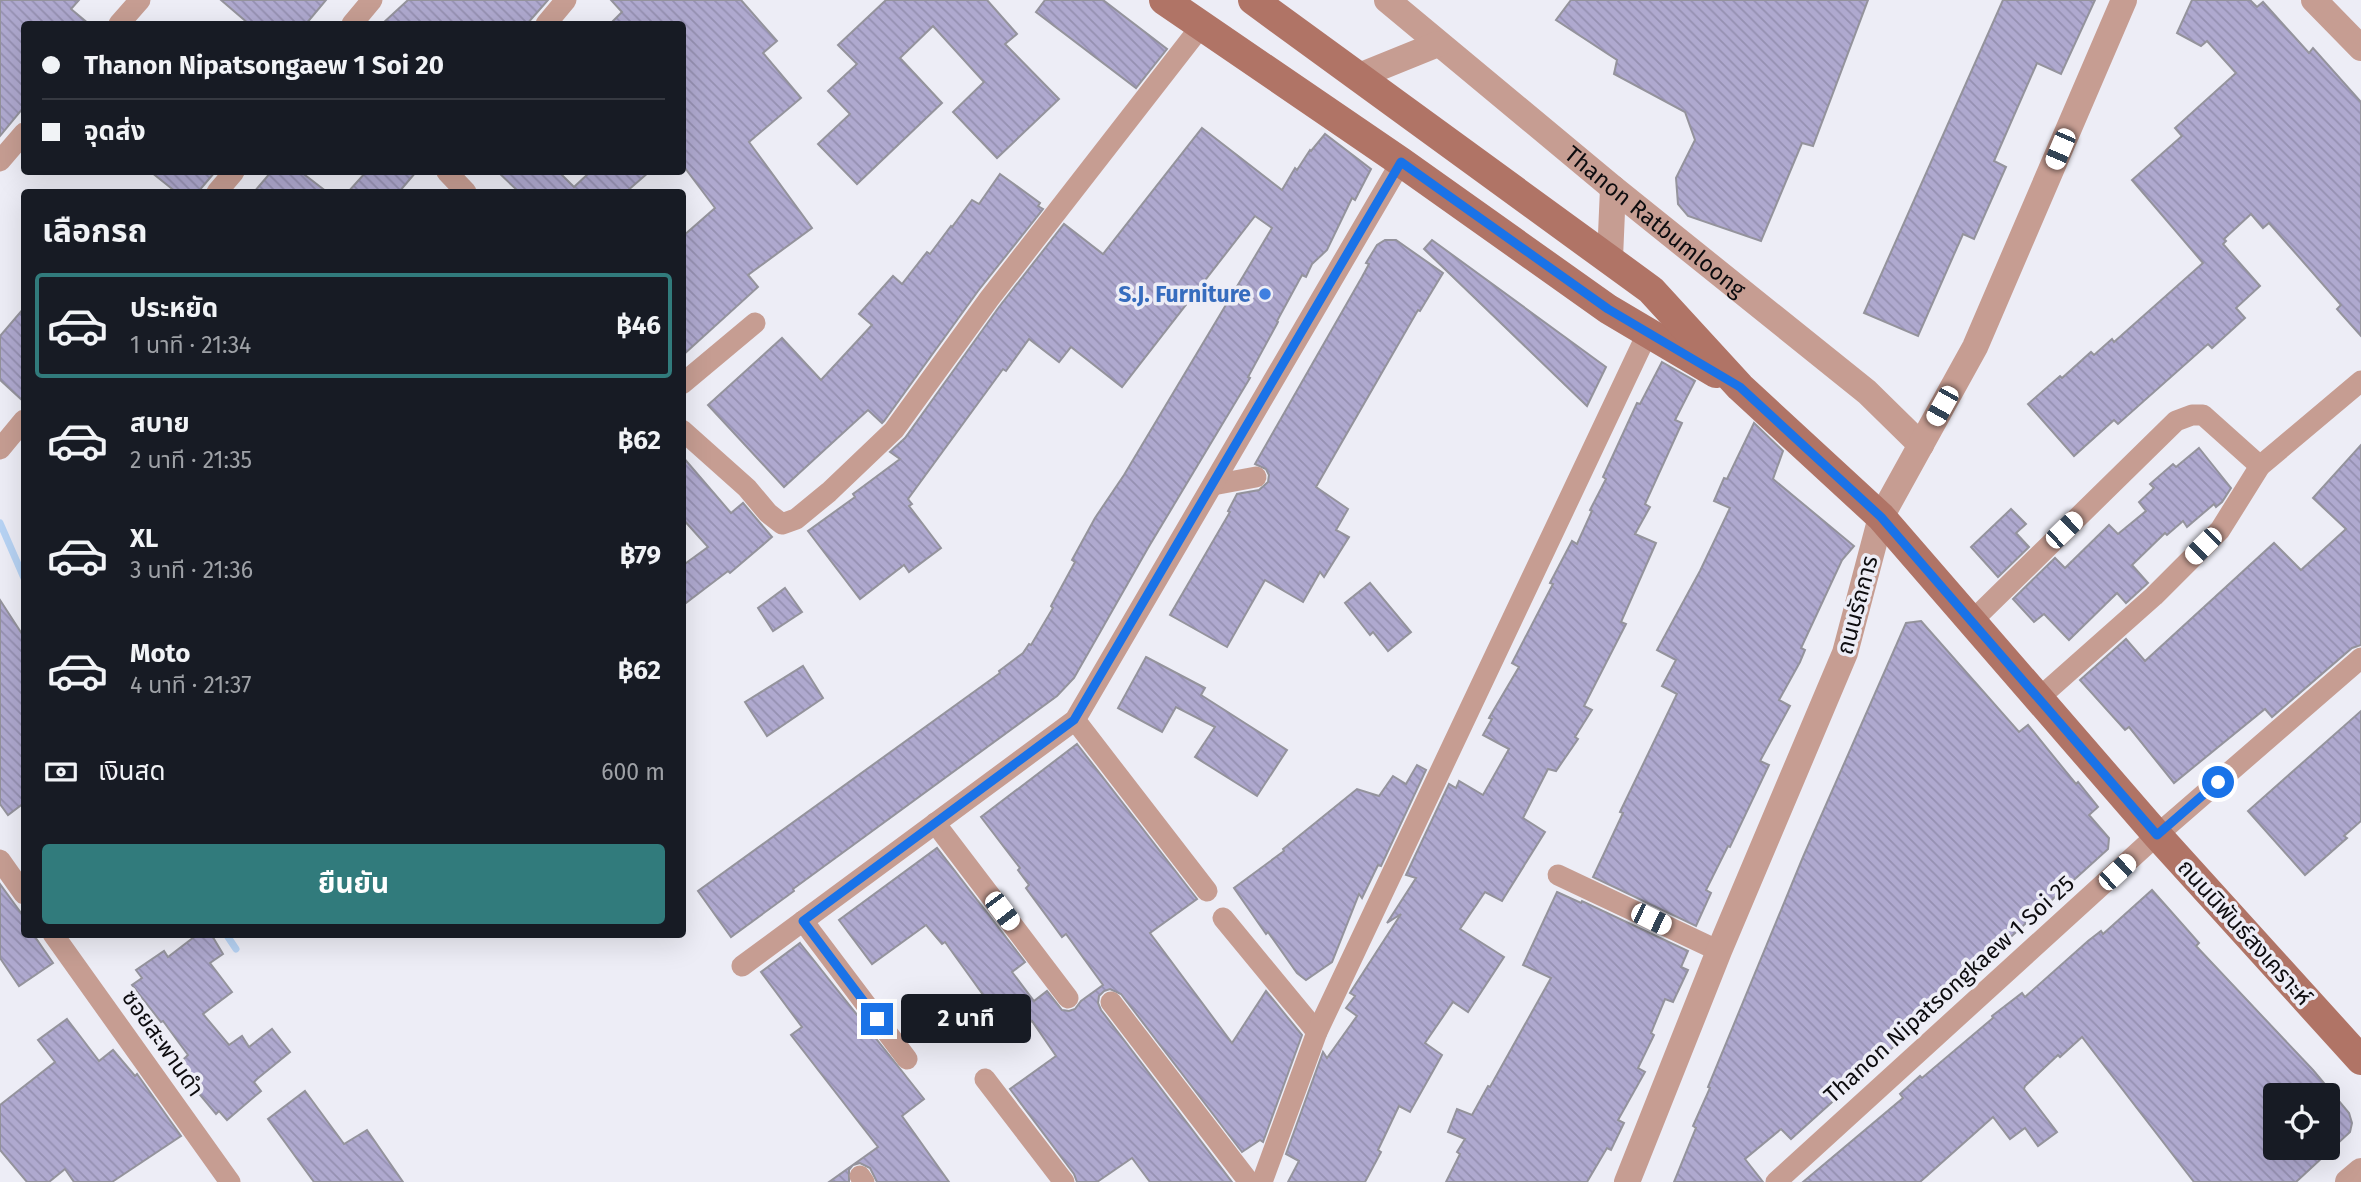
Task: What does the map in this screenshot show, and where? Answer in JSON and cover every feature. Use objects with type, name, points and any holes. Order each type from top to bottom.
[{"type":"main road","points":[[1164,0],[1401,162],[1608,309],[1740,387]]},
{"type":"main road","points":[[1253,0],[1651,290],[1740,387]]},
{"type":"main road","name":"ถนนนิพันธ์สงเคราะห์","points":[[1740,387],[1881,517],[2157,835],[2361,1060]]},
{"type":"street","points":[[122,21],[140,0]]},
{"type":"street","points":[[354,21],[372,0]]},
{"type":"street","points":[[548,21],[566,0]]},
{"type":"street","name":"Thanon Ratbumloong","points":[[1387,0],[1613,188],[1867,393],[1921,445]]},
{"type":"street","name":"ถนนรัถการ","points":[[1627,1182],[1719,951],[1845,653],[1881,517],[1975,347],[2124,0]]},
{"type":"street","points":[[2314,0],[2361,48]]},
{"type":"street","points":[[686,434],[747,488],[775,520],[782,524],[796,519],[829,492],[894,430],[989,299],[1202,25]]},
{"type":"street","points":[[1359,76],[1438,44]]},
{"type":"street","points":[[0,161],[21,136]]},
{"type":"street","points":[[743,966],[1074,720],[1401,162]]},
{"type":"street","points":[[220,189],[231,175]]},
{"type":"street","points":[[450,175],[463,189]]},
{"type":"street","points":[[1609,258],[1613,188]]},
{"type":"street","points":[[686,381],[755,323]]},
{"type":"street","points":[[1262,1182],[1317,1032],[1647,334]]},
{"type":"street","points":[[2039,698],[2154,596],[2220,530],[2260,466],[2361,381]]},
{"type":"street","points":[[1971,622],[2176,421],[2192,415],[2203,415],[2260,466]]},
{"type":"street","points":[[0,449],[21,424]]},
{"type":"street","points":[[1213,485],[1256,477]]},
{"type":"street","name":"Thanon Nipatsongkaew 1 Soi 25","points":[[1776,1182],[2157,835],[2361,658]]},
{"type":"street","points":[[1074,720],[1207,891]]},
{"type":"street","points":[[935,823],[1068,998]]},
{"type":"street","points":[[0,860],[21,890]]},
{"type":"street","points":[[1558,875],[1719,951]]},
{"type":"street","points":[[1223,918],[1317,1032]]},
{"type":"street","points":[[803,921],[907,1059]]},
{"type":"street","name":"ซอยสะพานดำ","points":[[56,938],[230,1182]]},
{"type":"street","points":[[1111,1002],[1249,1182]]},
{"type":"street","points":[[985,1079],[1065,1182]]},
{"type":"street","points":[[2348,1182],[2361,1171]]},
{"type":"building","points":[[0,0],[79,0],[71,9],[85,21],[21,21],[21,111],[0,136]]},
{"type":"building","points":[[221,0],[326,0],[308,21],[246,21]]},
{"type":"building","points":[[408,0],[548,0],[530,21],[385,21]]},
{"type":"building","points":[[611,0],[741,0],[777,41],[763,53],[801,98],[749,142],[812,228],[748,275],[758,287],[686,352],[686,233],[715,208],[686,169],[686,21],[613,21],[622,12]]},
{"type":"building","points":[[886,0],[987,0],[1017,34],[1005,44],[1059,99],[997,158],[953,112],[984,82],[933,26],[900,58],[942,103],[857,184],[818,144],[850,114],[828,91],[857,64],[838,45]]},
{"type":"building","points":[[1045,0],[1103,0],[1167,49],[1136,88],[1036,12]]},
{"type":"building","points":[[1571,0],[1868,0],[1813,146],[1802,143],[1761,241],[1688,216],[1678,204],[1676,178],[1695,140],[1685,112],[1614,74],[1617,60],[1556,20]]},
{"type":"building","points":[[2003,0],[2095,0],[2061,74],[2037,63],[1994,161],[2006,167],[1974,239],[1963,234],[1918,336],[1864,313]]},
{"type":"building","points":[[2192,0],[2250,0],[2257,7],[2263,2],[2309,53],[2313,48],[2361,102],[2361,336],[2337,309],[2341,305],[2269,223],[2263,228],[2251,214],[2224,239],[2226,241],[2223,244],[2260,286],[2236,308],[2245,318],[2212,348],[2208,344],[2118,424],[2114,420],[2074,456],[2028,404],[2091,352],[2094,355],[2112,339],[2114,342],[2203,263],[2132,180],[2182,136],[2175,128],[2236,73],[2207,41],[2201,46],[2177,33]]},
{"type":"building","points":[[1202,128],[1282,190],[1295,168],[1297,170],[1325,134],[1371,169],[1355,200],[1352,198],[1327,250],[1312,264],[1306,277],[1302,275],[1248,377],[1250,378],[1074,678],[1057,696],[731,937],[698,891],[1000,673],[999,671],[1031,645],[1053,608],[1051,606],[1075,562],[1072,560],[1095,518],[1124,475],[1272,228],[1255,216],[1122,387],[1071,347],[1059,362],[1029,339],[1006,371],[1003,369],[908,499],[912,504],[909,506],[941,548],[909,572],[904,565],[860,599],[808,531],[855,497],[853,494],[900,459],[890,452],[905,438],[999,307],[1064,224],[1103,254]]},
{"type":"building","points":[[1000,174],[1040,203],[1038,206],[1043,209],[978,291],[884,421],[882,423],[868,410],[784,487],[708,405],[782,338],[821,380],[872,325],[859,314],[893,276],[902,284],[927,252],[930,254],[972,200],[979,204]]},
{"type":"building","points":[[155,175],[212,175],[201,189],[172,189]]},
{"type":"building","points":[[268,175],[305,175],[323,189],[257,189]]},
{"type":"building","points":[[363,175],[413,175],[402,189],[351,189]]},
{"type":"building","points":[[501,175],[562,175],[574,187],[587,175],[646,175],[629,189],[516,189]]},
{"type":"building","points":[[1385,240],[1396,240],[1443,273],[1420,311],[1418,310],[1316,487],[1348,509],[1336,530],[1349,537],[1324,577],[1320,572],[1303,602],[1265,580],[1227,647],[1170,615],[1230,512],[1228,511],[1237,494],[1259,490],[1268,482],[1266,469],[1255,464],[1362,277],[1369,264],[1366,263],[1377,245]]},
{"type":"building","points":[[1432,240],[1606,367],[1587,406],[1424,249]]},
{"type":"building","points":[[21,312],[21,399],[0,380],[0,336]]},
{"type":"building","points":[[1662,362],[1695,381],[1675,420],[1682,423],[1645,504],[1650,507],[1635,534],[1656,543],[1621,622],[1626,624],[1584,706],[1592,710],[1575,737],[1578,739],[1556,771],[1548,769],[1523,818],[1545,832],[1502,901],[1485,892],[1460,929],[1504,957],[1468,1012],[1453,1002],[1425,1043],[1442,1055],[1410,1112],[1399,1106],[1378,1150],[1381,1152],[1365,1182],[1288,1182],[1299,1161],[1286,1154],[1323,1052],[1327,1058],[1357,1016],[1346,1008],[1355,996],[1350,993],[1401,914],[1387,923],[1416,878],[1406,875],[1449,784],[1456,788],[1459,781],[1483,795],[1509,749],[1483,735],[1492,719],[1489,718],[1519,667],[1512,663],[1572,541],[1577,544],[1606,479],[1603,477],[1637,403],[1640,404]]},
{"type":"building","points":[[1754,423],[1783,451],[1773,479],[1854,546],[1842,560],[1801,648],[1805,650],[1800,662],[1779,700],[1790,706],[1760,761],[1769,765],[1706,890],[1711,893],[1696,926],[1593,877],[1623,813],[1620,812],[1677,694],[1662,686],[1676,660],[1657,650],[1700,571],[1730,508],[1714,501]]},
{"type":"building","points":[[2361,445],[2361,645],[2352,648],[2272,717],[2265,709],[2174,783],[2129,727],[2125,730],[2080,680],[2126,639],[2145,661],[2274,543],[2301,570],[2346,529],[2313,498]]},
{"type":"building","points":[[2199,448],[2231,488],[2216,507],[2214,504],[2187,527],[2183,521],[2167,535],[2165,533],[2132,565],[2148,583],[2126,603],[2117,593],[2069,640],[2044,614],[2034,622],[2013,599],[2055,558],[2065,568],[2109,525],[2118,534],[2146,511],[2139,502],[2154,488],[2150,484],[2173,464],[2176,467]]},
{"type":"building","points":[[686,461],[731,513],[743,503],[772,537],[730,573],[728,571],[686,603],[686,563],[708,547],[686,522]]},
{"type":"building","points":[[2011,509],[2026,524],[2016,533],[2029,547],[1998,577],[1971,547]]},
{"type":"building","points":[[1370,583],[1411,632],[1388,651],[1373,632],[1370,635],[1345,603]]},
{"type":"building","points":[[785,588],[802,612],[773,631],[758,608]]},
{"type":"building","points":[[0,600],[21,632],[21,805],[8,815],[0,804]]},
{"type":"building","points":[[1921,621],[2019,732],[2028,725],[2076,784],[2078,782],[2098,807],[2089,815],[2109,838],[2108,849],[1791,1139],[1781,1129],[1745,1159],[1763,1182],[1674,1182],[1696,1128],[1693,1126],[1710,1088],[1708,1087],[1803,857],[1906,623]]},
{"type":"building","points":[[1146,657],[1205,688],[1201,695],[1287,750],[1257,796],[1195,757],[1215,727],[1176,707],[1162,732],[1118,708]]},
{"type":"building","points":[[803,666],[823,698],[767,736],[745,702]]},
{"type":"building","points":[[2361,711],[2361,821],[2344,836],[2347,838],[2305,875],[2248,811]]},
{"type":"building","points":[[1077,744],[1197,899],[1150,933],[1232,1043],[1266,991],[1302,1035],[1263,1142],[1260,1140],[1242,1152],[1121,994],[1110,989],[1099,996],[1101,1010],[1232,1182],[1150,1182],[1132,1158],[1097,1182],[1077,1182],[1074,1174],[1010,1089],[1056,1056],[1032,1021],[1012,1035],[945,942],[942,944],[926,925],[872,964],[839,920],[937,848],[1025,962],[1012,972],[1034,1001],[1047,991],[1062,1010],[1075,1009],[1081,1001],[1103,985],[1066,934],[1062,937],[1026,888],[1029,885],[1018,870],[1020,868],[981,817]]},
{"type":"building","points":[[1417,765],[1426,770],[1381,866],[1378,865],[1362,898],[1359,894],[1332,962],[1306,980],[1297,973],[1268,932],[1266,934],[1234,888],[1284,851],[1283,849],[1357,789],[1379,796],[1393,776],[1406,784]]},
{"type":"building","points":[[0,884],[21,913],[21,938],[36,938],[53,963],[19,986],[0,958]]},
{"type":"building","points":[[2152,890],[2199,943],[2196,946],[2324,1083],[2263,1083],[2263,1160],[2320,1160],[2296,1182],[2194,1182],[2082,1037],[2025,1086],[2024,1089],[2057,1132],[2038,1146],[2025,1128],[2010,1139],[1993,1117],[1920,1182],[1803,1182],[1903,1098],[1900,1094],[1920,1076],[1922,1078],[2022,993],[2025,997],[2101,931],[2103,934]]},
{"type":"building","points":[[1557,892],[1688,951],[1681,967],[1688,970],[1673,1002],[1665,999],[1651,1033],[1654,1035],[1638,1068],[1645,1072],[1618,1120],[1624,1123],[1611,1150],[1607,1148],[1587,1182],[1446,1182],[1465,1139],[1448,1132],[1457,1109],[1472,1115],[1551,978],[1523,965]]},
{"type":"building","points":[[193,938],[213,938],[223,954],[210,963],[232,992],[203,1014],[229,1045],[242,1036],[249,1047],[272,1029],[290,1052],[254,1082],[261,1091],[227,1120],[219,1111],[216,1114],[176,1066],[188,1055],[132,985],[142,978],[136,970],[164,951],[168,957]]},
{"type":"building","points":[[800,943],[924,1099],[902,1116],[949,1182],[877,1182],[870,1168],[860,1163],[849,1170],[849,1182],[829,1182],[878,1147],[791,1035],[802,1027],[761,972]]},
{"type":"building","points":[[67,1019],[99,1061],[113,1050],[135,1076],[137,1074],[181,1136],[112,1182],[74,1182],[65,1169],[49,1182],[27,1182],[0,1150],[0,1105],[55,1062],[38,1040]]},
{"type":"building","points":[[305,1091],[344,1144],[367,1130],[403,1182],[314,1182],[268,1119]]},
{"type":"building","points":[[2340,1102],[2349,1113],[2352,1123],[2350,1132],[2340,1141]]},
{"type":"waterway","points":[[0,523],[21,571]]},
{"type":"waterway","points":[[229,938],[236,949]]},
{"type":"place","name":"S.J. Furniture","points":[[1265,294]]},
{"type":"route","points":[[877,1019],[803,921],[1074,720],[1401,162],[1608,309],[1740,387],[1881,517],[2157,835],[2218,782]]}]
